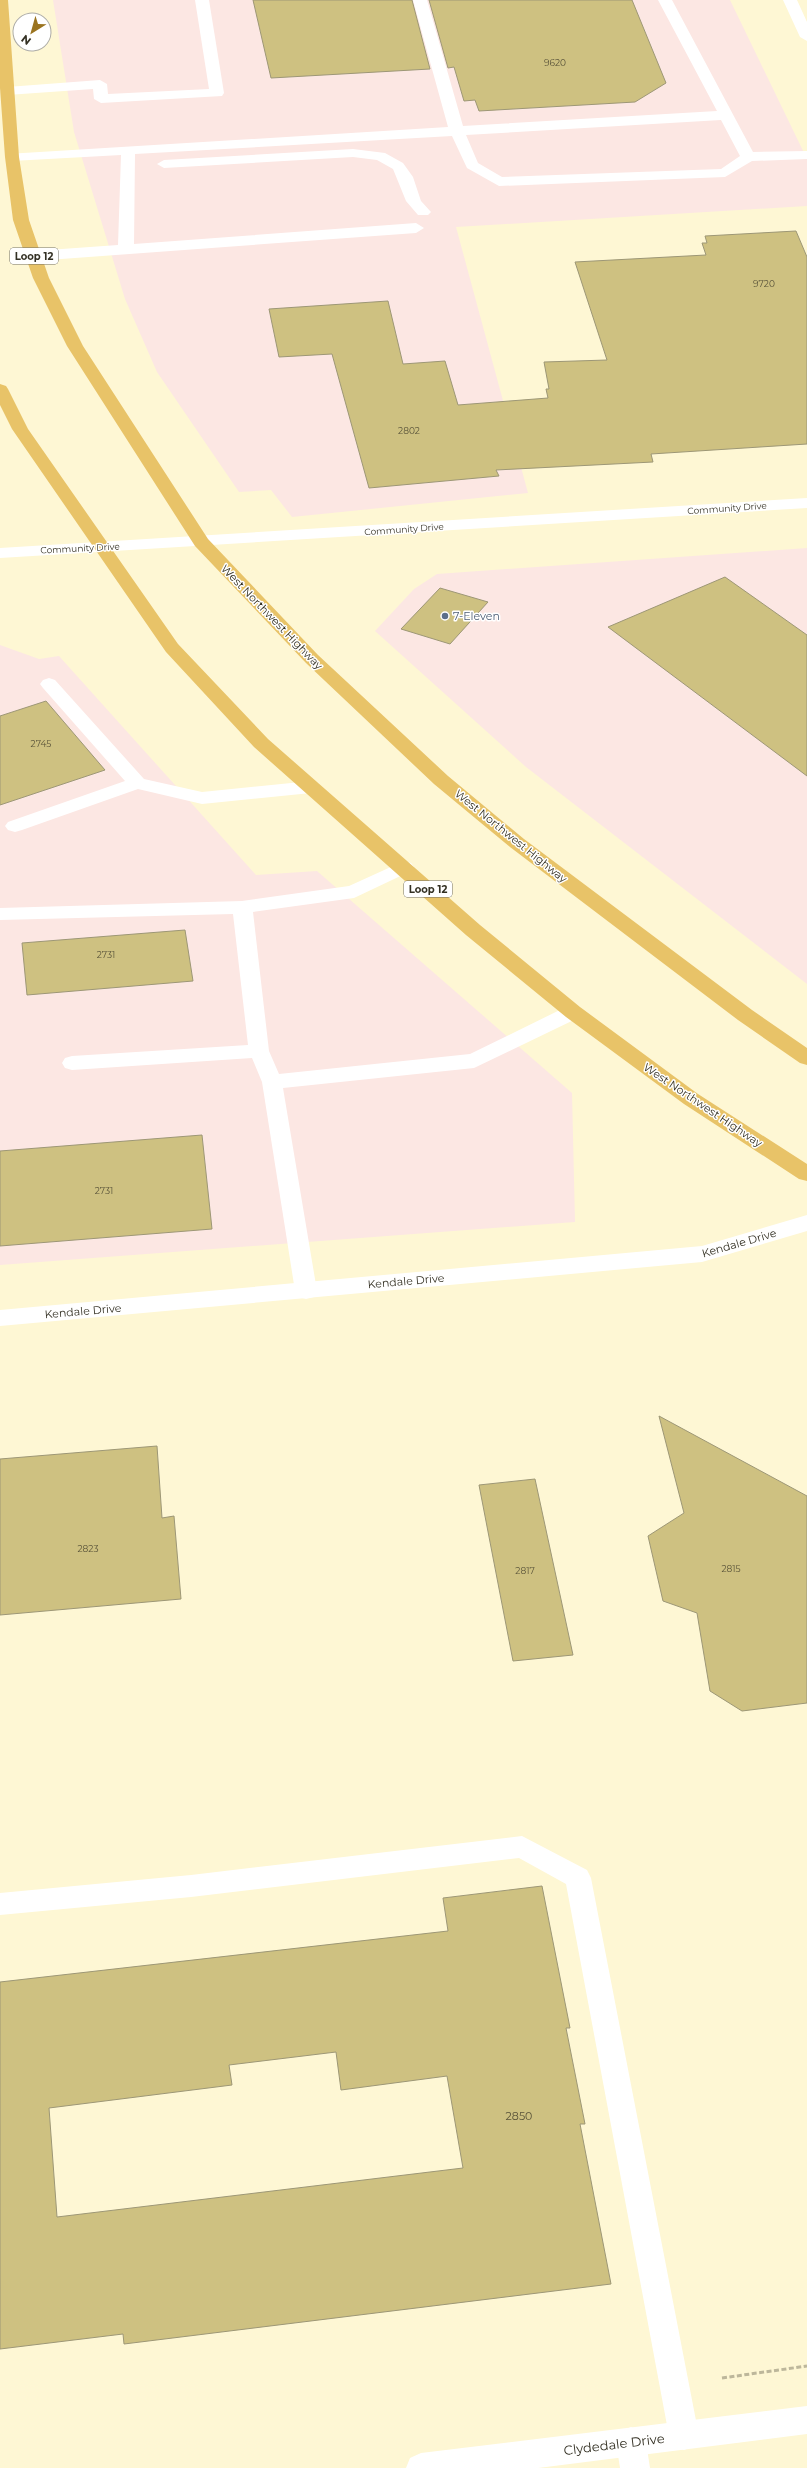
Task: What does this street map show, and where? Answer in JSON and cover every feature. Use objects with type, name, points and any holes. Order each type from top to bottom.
[{"type":"main road","name":"West Northwest Highway","points":[[2,0],[3,90],[12,157],[21,220],[41,278],[75,346],[201,542],[312,659],[441,780],[517,843],[745,1016],[807,1058]]},
{"type":"main road","name":"West Northwest Highway","points":[[0,390],[20,429],[172,648],[261,743],[404,867],[473,930],[573,1012],[691,1099],[807,1174]]},
{"type":"street","points":[[3,90],[100,84],[101,98],[217,93],[202,0]]},
{"type":"street","points":[[420,0],[456,129],[472,165],[499,182],[725,173],[748,158],[807,156]]},
{"type":"street","points":[[665,0],[748,158]]},
{"type":"street","points":[[790,0],[807,37]]},
{"type":"street","points":[[12,157],[128,159],[456,129],[726,115]]},
{"type":"street","points":[[128,159],[147,165],[353,153],[369,154],[389,160],[402,170],[412,202],[423,212]]},
{"type":"street","points":[[126,250],[128,159]]},
{"type":"street","points":[[34,256],[416,228]]},
{"type":"street","name":"Community Drive","points":[[0,552],[201,542],[807,503]]},
{"type":"street","points":[[49,684],[137,782]]},
{"type":"street","points":[[15,826],[137,782],[202,798],[311,787]]},
{"type":"street","points":[[0,914],[242,907],[354,892],[404,867]]},
{"type":"street","points":[[242,907],[259,1051],[272,1082],[306,1291]]},
{"type":"street","points":[[272,1082],[474,1061],[573,1012]]},
{"type":"street","points":[[72,1063],[259,1051]]},
{"type":"street","name":"Kendale Drive","points":[[0,1318],[702,1254],[807,1223]]},
{"type":"street","points":[[0,1904],[191,1886],[522,1846],[578,1878],[684,2436]]},
{"type":"street","name":"Clydedale Drive","points":[[421,2468],[633,2455],[684,2436],[807,2420]]},
{"type":"path","points":[[719,2378],[807,2366]]},
{"type":"shaded area","points":[[53,0],[730,0],[807,159],[807,206],[456,227],[528,493],[292,517],[271,490],[239,492],[157,372],[125,299],[74,132]]},
{"type":"shaded area","points":[[807,548],[807,984],[526,767],[375,631],[414,589],[437,574]]},
{"type":"shaded area","points":[[0,645],[39,659],[59,656],[256,875],[317,871],[572,1093],[575,1222],[0,1265]]},
{"type":"building","points":[[253,0],[412,0],[430,69],[271,78]]},
{"type":"building","points":[[429,0],[632,0],[666,83],[635,102],[479,111],[475,100],[464,101],[454,67],[448,68]]},
{"type":"building","points":[[796,231],[807,257],[807,444],[651,454],[653,462],[496,470],[499,476],[369,488],[332,354],[279,357],[269,309],[388,301],[403,364],[445,361],[458,405],[548,398],[546,389],[549,389],[544,362],[607,360],[575,262],[706,255],[702,243],[707,243],[705,236]]},
{"type":"building","points":[[725,577],[807,635],[807,776],[608,627]]},
{"type":"building","name":"7-Eleven","points":[[440,588],[488,602],[450,644],[401,629]]},
{"type":"building","points":[[46,701],[105,770],[0,805],[0,716]]},
{"type":"building","points":[[185,930],[193,981],[27,995],[22,943]]},
{"type":"building","points":[[202,1135],[212,1229],[0,1246],[0,1151]]},
{"type":"building","points":[[659,1416],[807,1496],[807,1703],[742,1711],[710,1691],[697,1613],[663,1601],[648,1536],[684,1513]]},
{"type":"building","points":[[157,1446],[162,1518],[174,1516],[181,1599],[0,1615],[0,1459]]},
{"type":"building","points":[[535,1479],[573,1655],[513,1661],[479,1485]]},
{"type":"building","points":[[542,1886],[570,2028],[566,2028],[585,2124],[580,2124],[611,2284],[124,2344],[123,2334],[0,2349],[0,1982],[448,1931],[443,1898]],"holes":[[[336,2052],[341,2090],[447,2076],[463,2168],[57,2217],[49,2108],[232,2085],[229,2065]]]},
{"type":"place","name":"7-Eleven","points":[[445,616]]}]
